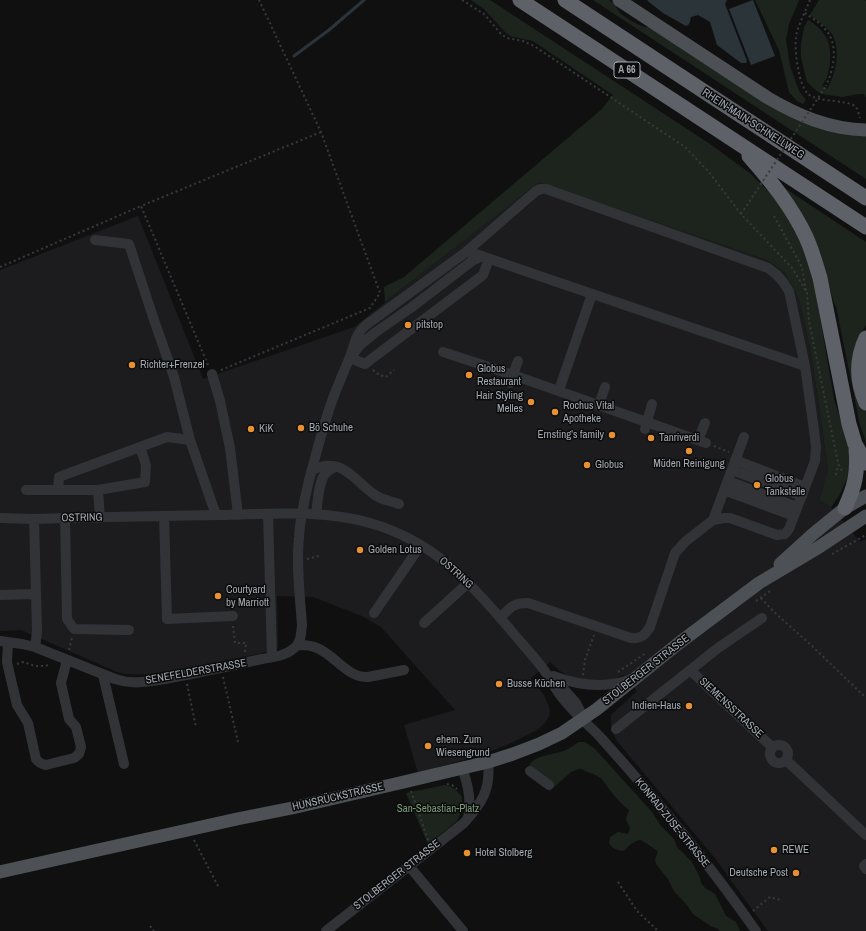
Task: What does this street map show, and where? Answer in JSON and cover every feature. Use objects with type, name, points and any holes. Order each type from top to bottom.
[{"type":"highway","name":"A 66","points":[[520,0],[866,227]]},
{"type":"highway","name":"RHEIN-MAIN-SCHNELLWEG","points":[[565,0],[838,180]]},
{"type":"highway","points":[[735,140],[775,186],[795,216],[806,238],[820,278],[843,396],[855,444],[857,466],[856,478],[850,498],[845,508]]},
{"type":"highway","name":"A 66","points":[[838,180],[866,198]]},
{"type":"highway","points":[[838,180],[866,193]]},
{"type":"highway","points":[[866,338],[863,344],[858,367],[861,391],[866,403]]},
{"type":"highway","points":[[855,444],[866,463]]},
{"type":"main road","points":[[619,0],[780,105],[803,116],[837,127],[864,130]]},
{"type":"main road","points":[[759,582],[845,508],[866,496]]},
{"type":"main road","name":"STOLBERGER STRASSE","points":[[488,762],[539,744],[562,733],[583,719],[759,582],[816,549],[866,516]]},
{"type":"main road","name":"HUNSRÜCKSTRASSE","points":[[0,872],[308,804],[488,762]]},
{"type":"street","points":[[404,670],[362,677],[353,674],[322,650],[316,647],[298,645],[302,624],[298,561],[298,538],[301,514],[330,405],[360,330],[466,252],[536,191],[541,189],[546,189],[768,268],[777,275],[789,291],[806,366],[816,447],[815,460],[789,529],[785,534],[777,536],[730,518],[713,520],[686,541],[675,553],[650,626],[643,636],[637,638],[631,638],[528,603],[515,604],[500,618]]},
{"type":"street","points":[[95,240],[129,244],[174,377],[190,440],[216,515]]},
{"type":"street","points":[[466,252],[473,253],[554,282],[806,366]]},
{"type":"street","points":[[350,358],[361,344],[371,336],[472,261],[479,258],[486,258]]},
{"type":"street","points":[[350,358],[366,364],[483,275],[486,258]]},
{"type":"street","points":[[559,390],[592,294]]},
{"type":"street","points":[[443,352],[512,379],[559,390],[599,405],[646,426],[702,442],[705,423]]},
{"type":"street","points":[[512,379],[518,361]]},
{"type":"street","points":[[212,374],[220,401],[230,448],[238,515]]},
{"type":"street","points":[[599,405],[605,387]]},
{"type":"street","points":[[646,426],[652,404]]},
{"type":"street","points":[[58,490],[59,477],[167,437],[190,440]]},
{"type":"street","points":[[713,520],[744,437]]},
{"type":"street","points":[[26,490],[99,490],[145,482],[146,465],[140,447]]},
{"type":"street","points":[[735,462],[752,466],[803,491]]},
{"type":"street","points":[[735,462],[748,476],[803,491]]},
{"type":"street","points":[[312,470],[325,466],[335,467],[346,471],[377,496],[399,504]]},
{"type":"street","points":[[316,514],[323,476],[335,467]]},
{"type":"street","points":[[726,486],[744,487],[795,512]]},
{"type":"street","points":[[726,486],[740,497],[795,512]]},
{"type":"street","points":[[99,490],[100,518]]},
{"type":"street","points":[[268,514],[272,657]]},
{"type":"street","name":"OSTRING","points":[[0,518],[34,519],[316,514],[352,518],[369,522],[402,535],[421,545],[448,564],[468,583],[500,618],[544,670],[564,701],[583,719]]},
{"type":"street","points":[[164,516],[167,620],[233,616]]},
{"type":"street","points":[[65,518],[68,619],[74,629],[129,630]]},
{"type":"street","points":[[34,519],[37,631],[34,647]]},
{"type":"street","name":"STOLBERGER STRASSE","points":[[848,528],[866,525]]},
{"type":"street","points":[[374,613],[421,545]]},
{"type":"street","points":[[424,622],[468,583]]},
{"type":"street","points":[[0,595],[35,594]]},
{"type":"street","points":[[616,729],[718,648],[762,618]]},
{"type":"street","points":[[4,641],[17,705],[28,723],[36,758],[39,763],[46,765],[74,758],[79,754],[81,747],[76,727],[69,719],[61,683],[67,660]]},
{"type":"street","name":"SENEFELDERSTRASSE","points":[[4,641],[34,647],[104,675],[121,681],[131,682],[158,680],[283,655],[290,652],[298,645]]},
{"type":"street","name":"OSTRING","points":[[544,670],[552,676],[576,702],[583,719]]},
{"type":"street","name":"SIEMENSSTRASSE","points":[[690,670],[772,747],[770,752],[773,760],[778,763],[786,760],[866,835]]},
{"type":"street","points":[[104,675],[124,764]]},
{"type":"street","points":[[552,676],[571,682],[590,685],[611,684],[635,679]]},
{"type":"street","name":"KONRAD-ZUSE-STRASSE","points":[[583,719],[602,738],[681,831],[756,931]]},
{"type":"street","name":"STOLBERGER STRASSE","points":[[326,931],[468,818],[487,789],[489,772],[488,762]]},
{"type":"street","points":[[462,768],[468,787],[470,811],[468,818]]},
{"type":"street","points":[[530,771],[549,785]]},
{"type":"street","points":[[866,864],[864,866],[866,869]]},
{"type":"street","points":[[409,866],[463,931]]},
{"type":"path","points":[[141,206],[212,374],[370,308],[380,293],[321,132],[259,0]]},
{"type":"path","points":[[462,0],[484,14],[501,34],[507,38],[523,41],[534,46],[685,147],[708,172],[741,214],[830,78],[833,68],[834,52],[830,35],[824,27],[804,13]]},
{"type":"path","points":[[810,0],[796,33],[798,72],[804,89],[808,94],[815,98],[855,106],[864,130]]},
{"type":"path","points":[[0,267],[141,206],[321,132]]},
{"type":"path","points":[[774,216],[802,267],[807,293]]},
{"type":"path","points":[[366,364],[378,374],[386,377],[394,370]]},
{"type":"path","points":[[702,442],[735,462]]},
{"type":"path","points":[[836,475],[838,463]]},
{"type":"path","points":[[761,598],[866,698]]},
{"type":"path","points":[[233,616],[235,643],[246,643],[244,663]]},
{"type":"path","points":[[582,679],[585,660],[597,626]]},
{"type":"path","points":[[67,660],[74,629]]},
{"type":"path","points":[[616,673],[649,651]]},
{"type":"path","points":[[9,671],[16,664],[23,662],[35,666],[46,666],[50,664],[55,655]]},
{"type":"path","points":[[221,668],[238,742]]},
{"type":"path","points":[[185,675],[196,727]]},
{"type":"path","points":[[446,784],[452,785],[460,791]]},
{"type":"path","points":[[418,789],[410,790],[432,848]]},
{"type":"path","points":[[188,830],[218,886]]},
{"type":"path","points":[[618,882],[638,911],[658,931]]},
{"type":"path","points":[[750,912],[770,897],[780,900]]},
{"type":"path","points":[[150,926],[154,931]]},
{"type":"shaded area","points":[[647,0],[727,0],[725,4],[747,61],[746,63],[741,63],[717,45],[710,22],[698,15],[691,17],[689,24],[686,26],[663,13]]},
{"type":"shaded area","points":[[753,0],[775,56],[751,65],[729,9]]},
{"type":"shaded area","points":[[539,181],[767,260],[785,273],[799,299],[811,352],[828,471],[819,500],[831,507],[860,542],[866,539],[866,931],[768,931],[714,857],[617,741],[611,730],[611,715],[637,691],[623,675],[609,681],[590,681],[568,676],[550,662],[531,678],[544,695],[550,711],[545,723],[537,730],[511,743],[481,755],[418,773],[404,725],[455,710],[381,627],[362,616],[313,597],[277,596],[277,650],[155,675],[126,674],[117,672],[21,630],[0,631],[0,270],[138,216],[203,379],[354,327]]},
{"type":"green space","points":[[471,0],[490,0],[710,144],[751,174],[780,203],[796,230],[810,269],[817,300],[834,399],[848,444],[850,473],[839,496],[831,507],[819,500],[828,470],[811,352],[799,299],[785,273],[767,260],[539,182],[385,302],[384,287],[404,277],[602,109],[613,95],[533,41],[510,36],[484,9]]},
{"type":"green space","points":[[593,0],[609,0],[616,5],[621,14],[633,22],[644,27],[651,27],[747,90],[866,135],[866,179]]},
{"type":"green space","points":[[755,0],[799,0],[789,24],[786,40],[790,66],[799,91],[806,100],[803,104],[797,101],[789,92],[779,50]]},
{"type":"green space","points":[[819,0],[866,1],[866,97],[864,94],[842,97],[822,94],[807,82],[801,57],[801,44],[804,28],[808,20],[816,25],[828,41],[830,57],[829,68],[827,78],[822,85],[827,89],[835,69],[837,54],[835,40],[825,26],[810,15]]},
{"type":"green space","points":[[783,187],[866,242],[866,325],[862,332],[860,402],[866,412],[866,442],[860,425],[836,306],[826,273]]},
{"type":"green space","points":[[579,742],[585,742],[595,749],[652,812],[661,826],[674,839],[677,847],[692,862],[701,883],[705,888],[715,894],[726,916],[736,922],[740,931],[720,931],[693,914],[674,891],[668,879],[656,864],[655,860],[658,851],[641,840],[636,841],[624,851],[612,847],[609,843],[610,837],[618,832],[628,834],[630,828],[626,819],[629,810],[616,798],[601,778],[582,769],[578,769],[571,772],[553,788],[546,788],[538,783],[529,767],[531,763],[540,757],[564,751]]},
{"type":"green space","name":"San-Sebastian-Platz","points":[[445,785],[453,788],[462,797],[462,809],[457,821],[428,844],[406,793]]},
{"type":"waterway","points":[[294,56],[329,30],[364,0]]},
{"type":"place","name":"pitstop","points":[[408,325]]},
{"type":"place","name":"Richter+Frenzel","points":[[132,365]]},
{"type":"place","name":"Globus Restaurant","points":[[469,375]]},
{"type":"place","name":"Hair Styling Melles","points":[[531,402]]},
{"type":"place","name":"Rochus Vital Apotheke","points":[[555,412]]},
{"type":"place","name":"Bö Schuhe","points":[[301,428]]},
{"type":"place","name":"KiK","points":[[251,429]]},
{"type":"place","name":"Ernsting's family","points":[[612,435]]},
{"type":"place","name":"Tanriverdi","points":[[651,438]]},
{"type":"place","name":"Müden Reinigung","points":[[689,451]]},
{"type":"place","name":"Globus","points":[[587,465]]},
{"type":"place","name":"Globus Tankstelle","points":[[757,485]]},
{"type":"place","name":"Golden Lotus","points":[[360,550]]},
{"type":"place","name":"Courtyard by Marriott","points":[[218,596]]},
{"type":"place","name":"Busse Küchen","points":[[499,684]]},
{"type":"place","name":"Indien-Haus","points":[[689,706]]},
{"type":"place","name":"ehem. Zum Wiesengrund","points":[[428,746]]},
{"type":"place","name":"REWE","points":[[774,850]]},
{"type":"place","name":"Hotel Stolberg","points":[[467,853]]},
{"type":"place","name":"Deutsche Post","points":[[796,873]]}]
